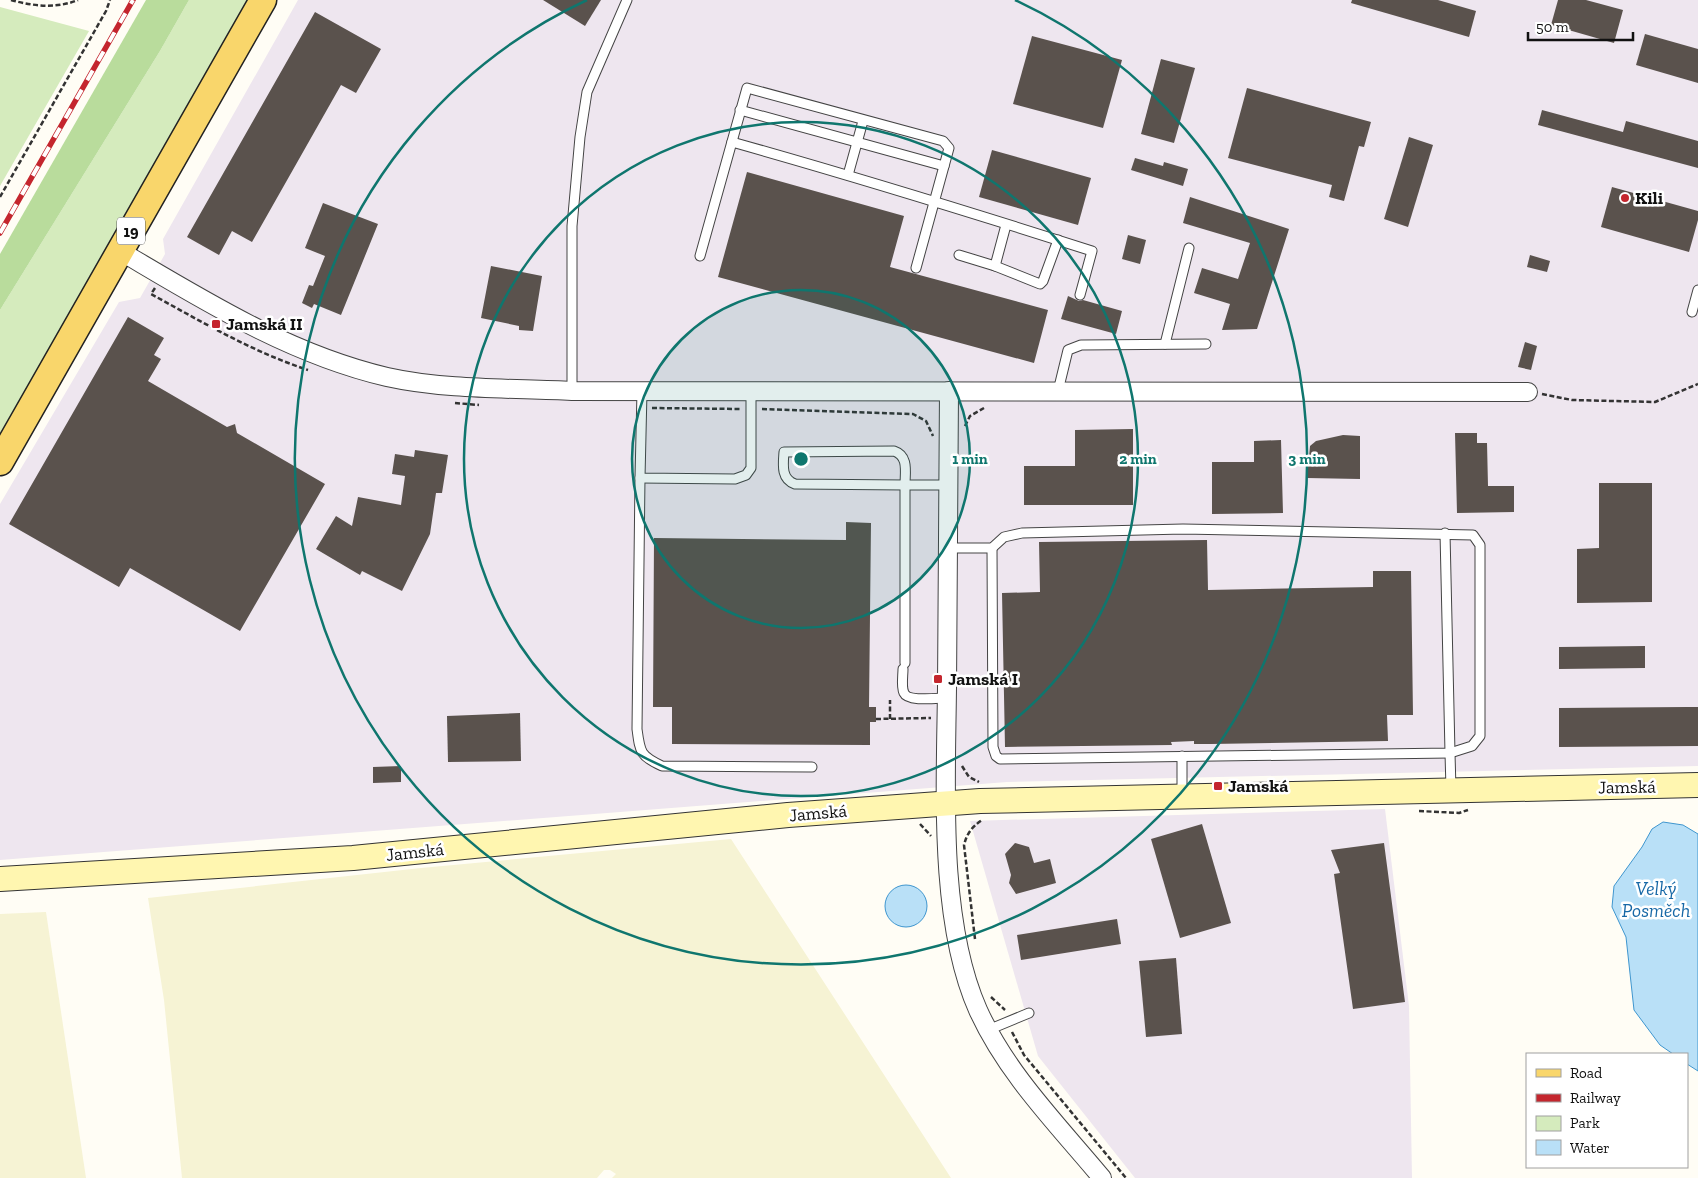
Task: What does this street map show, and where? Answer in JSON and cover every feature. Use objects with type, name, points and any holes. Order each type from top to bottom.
[{"type":"main road","name":"19","points":[[0,462],[263,0]]},
{"type":"street","points":[[120,251],[264,333],[350,367],[388,377],[424,382],[572,391],[1528,392]]},
{"type":"street","points":[[949,391],[946,803],[953,912],[966,974],[988,1030],[1020,1079],[1102,1178]]},
{"type":"street","name":"Jamská","points":[[0,879],[353,858],[788,815],[946,803],[1182,795],[1698,785]]},
{"type":"lane","points":[[572,391],[572,226],[580,137],[587,92],[627,0]]},
{"type":"lane","points":[[700,256],[747,88],[943,141],[948,148],[916,268]]},
{"type":"lane","points":[[740,110],[944,166]]},
{"type":"lane","points":[[848,175],[863,120]]},
{"type":"lane","points":[[732,142],[848,175],[1092,250],[1080,295]]},
{"type":"lane","points":[[995,266],[1006,225]]},
{"type":"lane","points":[[959,255],[995,266],[1040,284],[1043,281],[1058,240]]},
{"type":"lane","points":[[1164,344],[1189,248]]},
{"type":"lane","points":[[1692,312],[1698,290]]},
{"type":"lane","points":[[1058,391],[1068,350],[1081,345],[1206,344]]},
{"type":"lane","points":[[642,391],[637,729],[640,750],[648,760],[662,766],[812,767]]},
{"type":"lane","points":[[640,478],[735,479],[746,475],[751,468],[752,462],[751,391]]},
{"type":"lane","points":[[947,698],[913,699],[906,696],[903,692],[905,485],[904,459],[900,453],[894,451],[784,452],[785,476],[796,484],[905,485],[948,485]]},
{"type":"lane","points":[[948,548],[992,548],[1004,537],[1022,533],[1183,529],[1346,533],[1445,532],[1473,535],[1480,545],[1480,736],[1472,746],[1450,753],[1182,756],[1006,761],[996,756],[993,747],[992,548]]},
{"type":"lane","points":[[1445,532],[1451,789]]},
{"type":"lane","points":[[1182,756],[1182,795]]},
{"type":"lane","points":[[988,1030],[1028,1013]]},
{"type":"path","points":[[11,0],[33,6],[67,4],[78,0]]},
{"type":"path","points":[[0,197],[106,11],[110,0]]},
{"type":"path","points":[[1528,392],[1572,400],[1655,402],[1698,384]]},
{"type":"path","points":[[964,428],[974,412],[990,406]]},
{"type":"path","points":[[890,700],[890,719]]},
{"type":"path","points":[[876,719],[932,718]]},
{"type":"path","points":[[960,761],[969,777],[985,783]]},
{"type":"path","points":[[974,939],[964,844],[967,834],[974,825],[990,818]]},
{"type":"path","points":[[989,993],[992,999],[1004,1008]]},
{"type":"path","points":[[1011,1029],[1024,1055],[1126,1178]]},
{"type":"shaded area","points":[[298,0],[1698,0],[1698,766],[1007,782],[0,860],[0,504],[119,302],[140,298],[165,254],[163,239]]},
{"type":"shaded area","points":[[1385,809],[1409,1006],[1412,1178],[1135,1178],[1038,1056],[970,821]]},
{"type":"shaded area","points":[[731,839],[951,1178],[612,1178],[616,1174],[610,1170],[604,1170],[597,1178],[182,1178],[164,1000],[148,898],[421,868]]},
{"type":"shaded area","points":[[46,912],[86,1178],[0,1178],[0,914]]},
{"type":"green space","points":[[146,0],[189,0],[160,51],[0,310],[0,254]]},
{"type":"green space","points":[[189,0],[251,0],[0,439],[0,310],[160,51]]},
{"type":"green space","points":[[0,7],[89,31],[0,186]]},
{"type":"water","name":"Velký Posměch","points":[[1663,822],[1683,825],[1698,834],[1698,1071],[1688,1065],[1688,1053],[1672,1053],[1660,1045],[1634,1010],[1626,937],[1612,907],[1614,886],[1642,847],[1652,829]]},
{"type":"water","points":[[910,885],[918,888],[924,894],[927,906],[924,918],[918,924],[902,927],[894,924],[888,918],[885,902],[888,894],[894,888]]},
{"type":"building","points":[[543,0],[601,0],[585,26]]},
{"type":"building","points":[[1352,0],[1438,0],[1476,11],[1469,37],[1351,3]]},
{"type":"building","points":[[1558,0],[1586,0],[1623,10],[1614,43],[1551,25]]},
{"type":"building","points":[[315,12],[381,49],[356,93],[341,85],[252,242],[232,231],[219,255],[187,237]]},
{"type":"building","points":[[1645,34],[1698,49],[1698,83],[1636,65]]},
{"type":"building","points":[[1032,36],[1122,60],[1103,128],[1013,104]]},
{"type":"building","points":[[1161,59],[1195,68],[1174,143],[1141,134]]},
{"type":"building","points":[[1247,88],[1371,122],[1364,147],[1359,146],[1344,201],[1329,197],[1332,185],[1228,158]]},
{"type":"building","points":[[1542,110],[1623,132],[1626,121],[1698,141],[1698,168],[1538,125]]},
{"type":"building","points":[[1409,137],[1433,145],[1408,227],[1384,219]]},
{"type":"building","points":[[992,150],[1091,178],[1078,225],[979,197]]},
{"type":"building","points":[[1135,158],[1163,166],[1164,162],[1188,169],[1183,186],[1131,170]]},
{"type":"building","points":[[747,172],[904,216],[890,267],[1048,310],[1034,363],[718,277]]},
{"type":"building","points":[[1612,187],[1698,211],[1698,220],[1689,252],[1601,227]]},
{"type":"building","points":[[1190,197],[1289,229],[1257,329],[1222,330],[1230,304],[1194,293],[1202,268],[1238,279],[1250,243],[1183,223]]},
{"type":"building","points":[[323,203],[378,224],[341,315],[314,304],[312,308],[302,303],[309,285],[313,286],[325,256],[305,248]]},
{"type":"building","points":[[1128,235],[1146,240],[1140,264],[1122,259]]},
{"type":"building","points":[[1530,255],[1550,261],[1547,272],[1527,267]]},
{"type":"building","points":[[491,266],[542,276],[533,331],[519,330],[519,326],[481,318]]},
{"type":"building","points":[[1068,296],[1079,301],[1083,300],[1122,311],[1116,334],[1061,319]]},
{"type":"building","points":[[128,317],[164,338],[154,355],[161,359],[148,381],[227,427],[235,424],[237,433],[325,484],[240,631],[130,568],[119,587],[9,524]]},
{"type":"building","points":[[1525,342],[1537,346],[1531,370],[1518,367]]},
{"type":"building","points":[[1133,429],[1133,505],[1024,505],[1024,466],[1075,466],[1075,430]]},
{"type":"building","points":[[1455,433],[1477,433],[1477,443],[1487,443],[1488,486],[1514,486],[1514,512],[1457,513]]},
{"type":"building","points":[[1343,435],[1360,436],[1360,479],[1307,478],[1310,446],[1316,441]]},
{"type":"building","points":[[1281,440],[1283,513],[1212,514],[1212,462],[1254,462],[1254,441]]},
{"type":"building","points":[[415,450],[448,455],[442,493],[436,493],[430,534],[402,591],[362,571],[360,575],[316,549],[336,516],[352,526],[358,497],[401,505],[405,476],[392,474],[395,454],[414,457]]},
{"type":"building","points":[[1599,483],[1652,483],[1652,602],[1577,603],[1577,549],[1599,548]]},
{"type":"building","points":[[846,522],[871,523],[869,707],[876,707],[876,722],[870,722],[870,745],[672,744],[672,707],[653,707],[654,538],[846,540]]},
{"type":"building","points":[[1207,540],[1208,590],[1373,587],[1373,571],[1411,571],[1413,715],[1387,715],[1388,741],[1194,744],[1194,741],[1171,742],[1172,745],[1005,747],[1002,593],[1040,592],[1039,542]]},
{"type":"building","points":[[1645,646],[1645,668],[1559,669],[1559,647]]},
{"type":"building","points":[[1698,707],[1698,746],[1559,747],[1559,708]]},
{"type":"building","points":[[520,713],[521,761],[448,762],[447,716]]},
{"type":"building","points":[[401,766],[401,782],[373,783],[373,767]]},
{"type":"building","points":[[1202,824],[1231,923],[1180,938],[1151,839]]},
{"type":"building","points":[[1015,843],[1029,847],[1034,863],[1050,859],[1056,883],[1016,894],[1009,883],[1011,875],[1005,854]]},
{"type":"building","points":[[1384,843],[1405,1002],[1353,1009],[1334,874],[1340,873],[1331,850]]},
{"type":"building","points":[[1117,919],[1121,944],[1021,960],[1017,935]]},
{"type":"building","points":[[1176,958],[1182,1034],[1146,1037],[1139,961]]},
{"type":"railway","points":[[0,233],[133,0]]},
{"type":"place","name":"Kili","points":[[1625,198]]},
{"type":"place","name":"Jamská II","points":[[216,324]]},
{"type":"place","name":"Jamská I","points":[[938,679]]},
{"type":"place","name":"Jamská","points":[[1218,786]]}]
